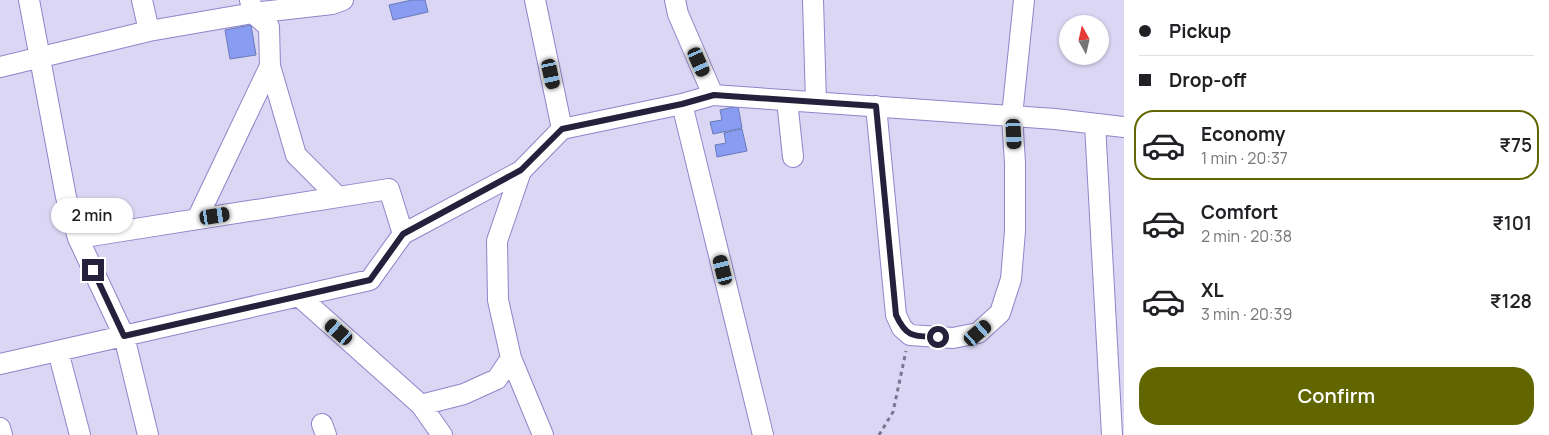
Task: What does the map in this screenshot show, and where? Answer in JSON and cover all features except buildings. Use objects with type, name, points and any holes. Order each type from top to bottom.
[{"type":"street","points":[[29,0],[66,197],[78,238],[124,336],[148,435]]},
{"type":"street","points":[[142,0],[149,32]]},
{"type":"street","points":[[0,67],[251,6],[332,4],[343,0]]},
{"type":"street","points":[[536,0],[562,129]]},
{"type":"street","points":[[675,0],[678,14],[714,95]]},
{"type":"street","points":[[813,0],[816,102]]},
{"type":"street","points":[[876,106],[896,315],[902,328],[910,335],[953,338],[978,333],[1000,313],[1011,279],[1016,232],[1012,116],[1024,0]]},
{"type":"street","points":[[251,6],[269,26],[270,66],[296,154],[338,197]]},
{"type":"street","points":[[197,219],[270,66]]},
{"type":"street","points":[[0,364],[370,280],[403,234],[521,170],[562,129],[682,104],[714,95],[1012,116],[1124,127]]},
{"type":"street","points":[[787,100],[793,157]]},
{"type":"street","points":[[682,104],[763,435]]},
{"type":"street","points":[[1094,124],[1115,342],[1112,435]]},
{"type":"street","points":[[521,170],[497,241],[498,300],[511,358],[543,435]]},
{"type":"street","points":[[78,238],[389,189],[403,234]]},
{"type":"street","points":[[300,297],[421,405],[442,435]]},
{"type":"street","points":[[58,351],[80,435]]},
{"type":"street","points":[[421,405],[464,394],[497,379],[511,358]]},
{"type":"street","points":[[0,428],[2,435]]},
{"type":"path","points":[[879,435],[893,412],[910,335]]},
{"type":"route","points":[[93,270],[124,336],[370,280],[403,234],[521,170],[562,129],[682,104],[714,95],[876,106],[896,315],[902,328],[910,335],[938,337]]}]
